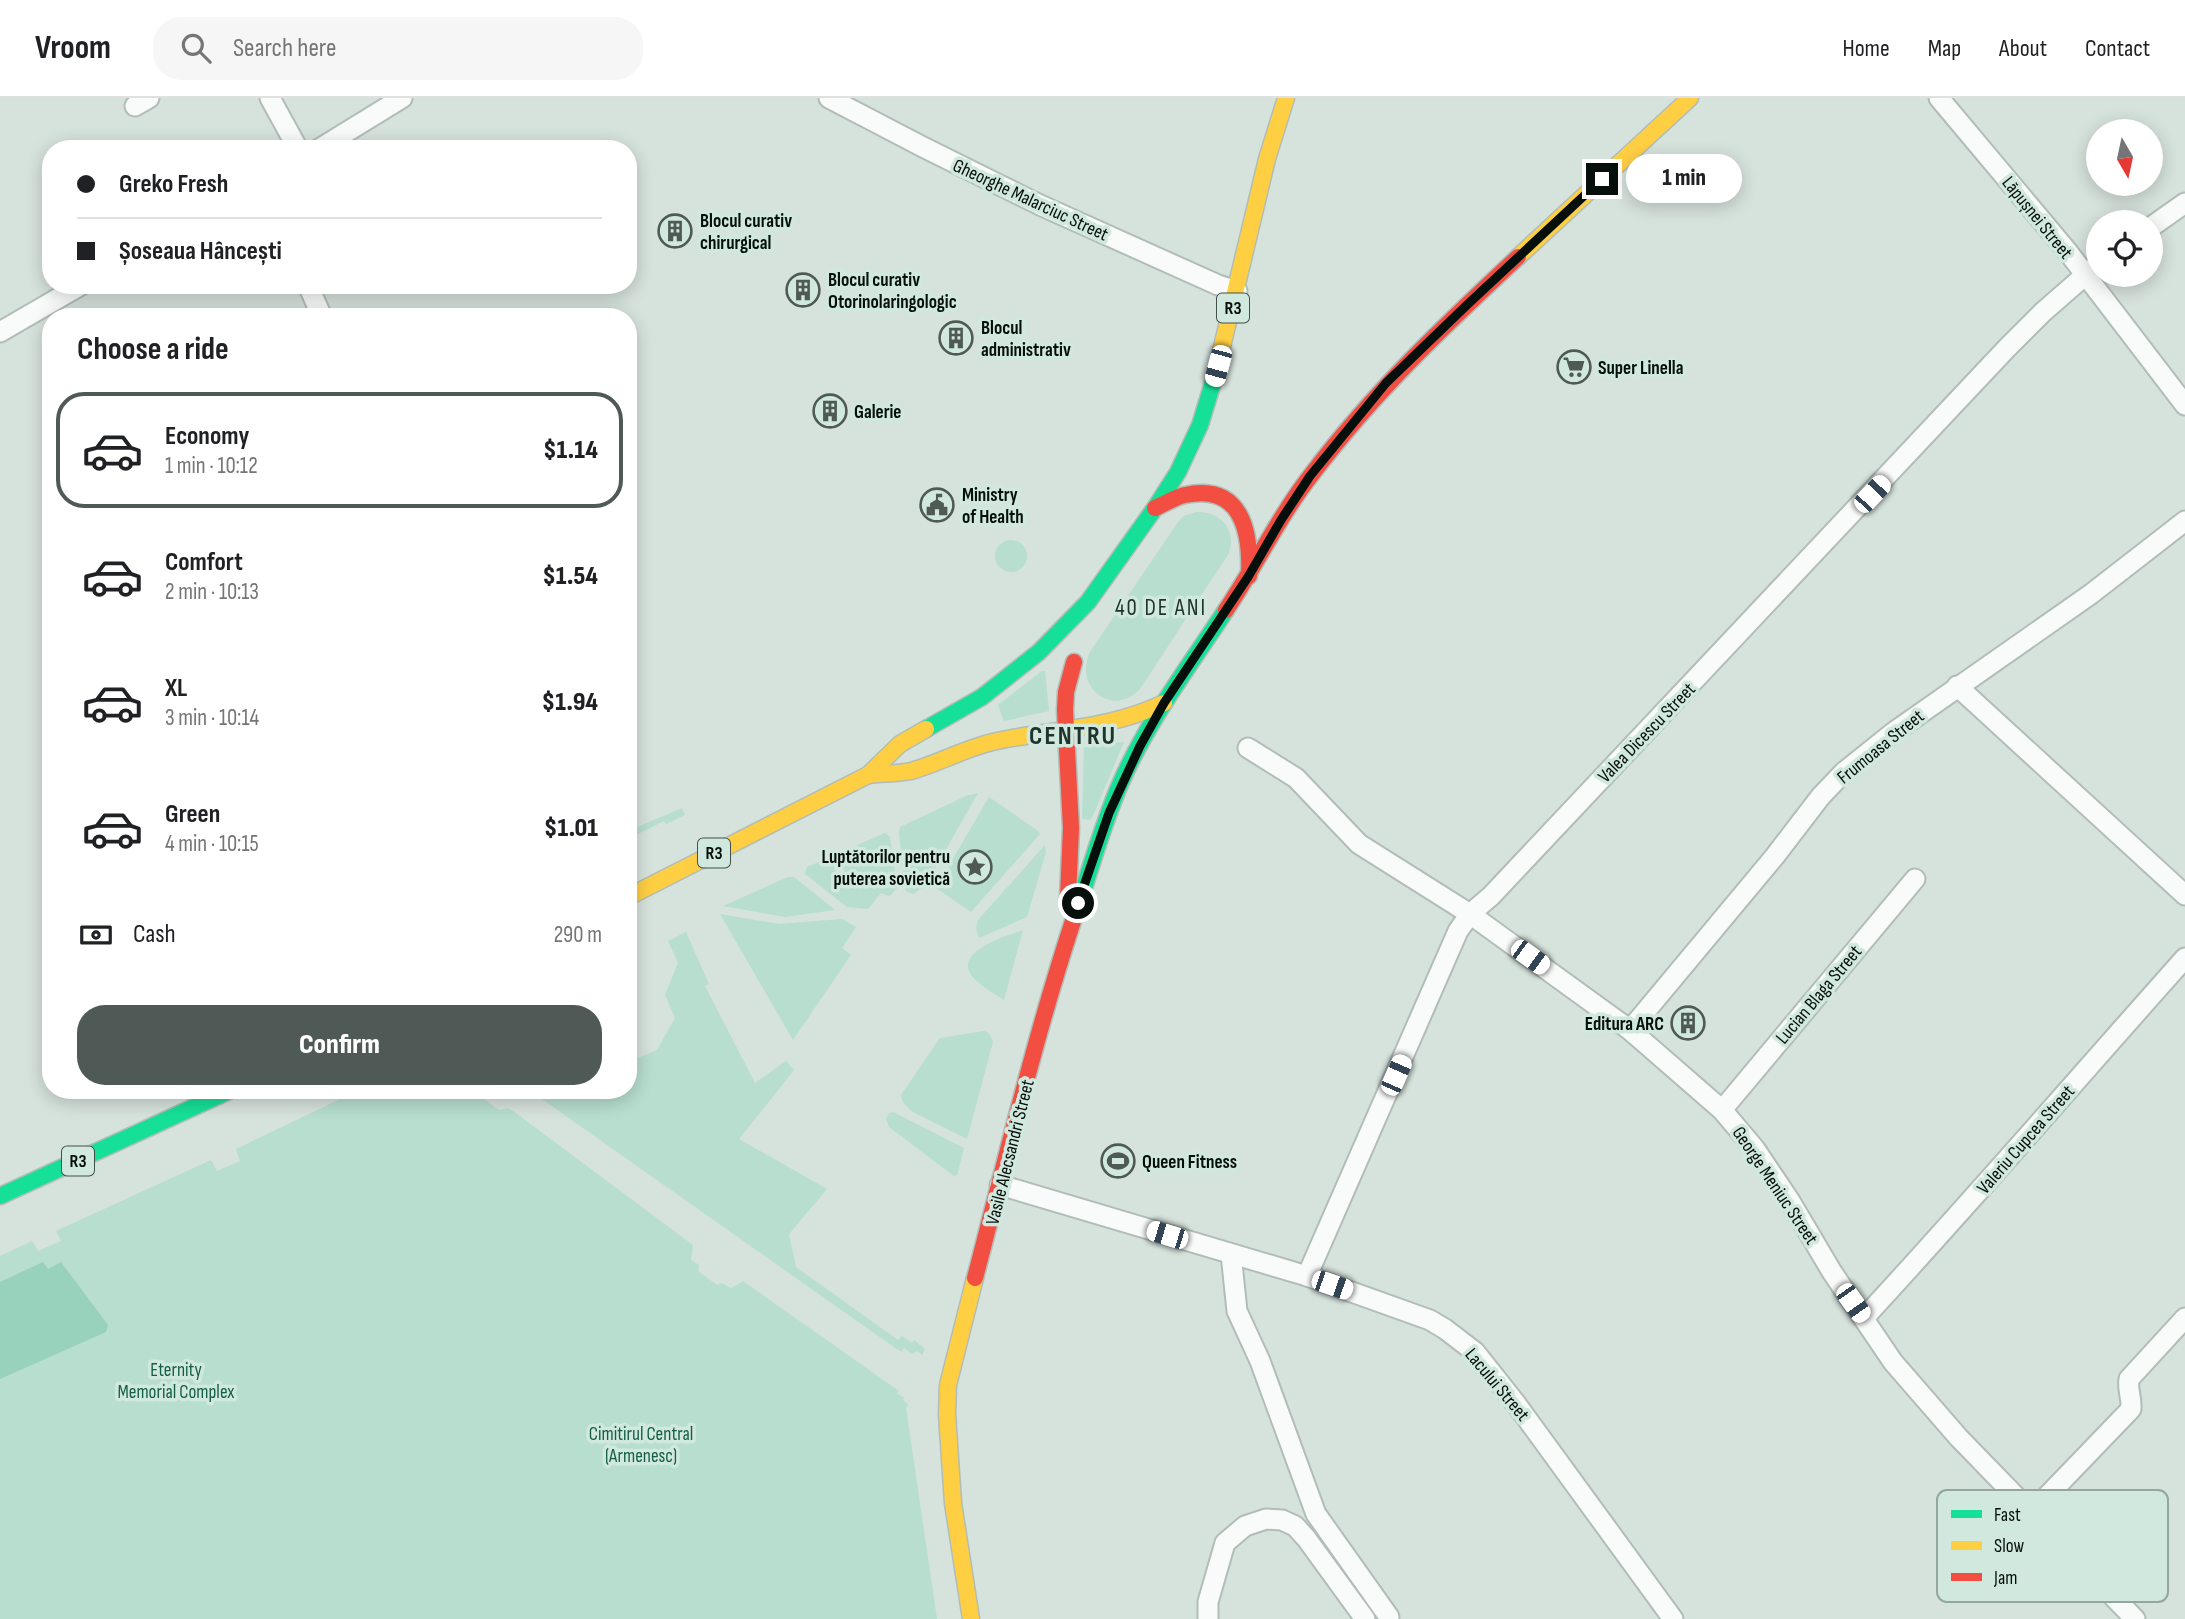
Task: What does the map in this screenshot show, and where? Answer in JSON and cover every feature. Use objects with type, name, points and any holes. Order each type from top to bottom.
[{"type":"main road","name":"R3","points":[[637,892],[868,775],[900,744],[999,686],[1039,652],[1088,602],[1178,472],[1200,425],[1237,291],[1267,159],[1286,98]]},
{"type":"main road","name":"Vasile Alecsandri Street","points":[[971,1619],[951,1479],[946,1407],[948,1385],[1063,950],[1123,778],[1164,703],[1248,577],[1310,476],[1386,383],[1690,98]]},
{"type":"main road","points":[[1155,508],[1183,496],[1197,494],[1213,494],[1227,500],[1246,524],[1250,539],[1248,577]]},
{"type":"main road","name":"R3","points":[[1082,697],[1077,687],[1074,662],[1088,602]]},
{"type":"main road","points":[[1063,950],[1071,852],[1066,692],[1074,662]]},
{"type":"main road","name":"R3","points":[[868,775],[914,770],[982,744],[1130,718],[1164,703]]},
{"type":"main road","points":[[1097,712],[1130,718]]},
{"type":"main road","name":"R3","points":[[0,1196],[211,1099]]},
{"type":"street","points":[[270,98],[293,140]]},
{"type":"street","points":[[334,140],[402,98]]},
{"type":"street","name":"Gheorghe Malarciuc Street","points":[[829,98],[1040,205],[1218,285],[1237,291]]},
{"type":"street","name":"Lăpușnei Street","points":[[1939,98],[2068,252],[2086,265]]},
{"type":"street","points":[[2163,219],[2185,203]]},
{"type":"street","name":"Valea Dicescu Street","points":[[1307,1276],[1458,931],[1470,914],[1491,896],[2007,348],[2086,274]]},
{"type":"street","name":"Lăpușnei Street","points":[[2104,287],[2185,404]]},
{"type":"street","points":[[0,332],[65,294]]},
{"type":"street","name":"Frumoasa Street","points":[[1630,1030],[1766,867],[1821,796],[1844,772],[1957,686],[2091,594],[2185,521]]},
{"type":"street","points":[[1957,686],[2185,895]]},
{"type":"street","name":"George Meniuc Street","points":[[1248,748],[1296,778],[1359,844],[1470,914],[1630,1030],[1722,1110],[1755,1149],[1832,1272],[1894,1362],[1958,1438],[2009,1490]]},
{"type":"street","name":"Lucian Blaga Street","points":[[1722,1110],[1915,879]]},
{"type":"street","name":"Valeriu Cupcea Street","points":[[1864,1318],[1965,1209],[2185,958]]},
{"type":"street","name":"Lacului Street","points":[[1000,1185],[1307,1276],[1430,1320],[1446,1329],[1475,1352],[1517,1405],[1673,1619]]},
{"type":"street","points":[[1231,1254],[1237,1311],[1260,1360],[1316,1514],[1389,1617]]},
{"type":"street","points":[[2053,1490],[2131,1409],[2129,1379],[2185,1318]]},
{"type":"street","points":[[1208,1619],[1208,1602],[1214,1575],[1225,1543],[1245,1526],[1266,1519],[1282,1520],[1294,1526],[1306,1538],[1366,1619]]},
{"type":"street","name":"George Meniuc Street","points":[[2118,1602],[2135,1619]]},
{"type":"green space","points":[[1196,512],[1219,518],[1224,524],[1231,537],[1229,553],[1140,689],[1118,701],[1098,695],[1087,677],[1086,665],[1090,652],[1178,522],[1184,516]]},
{"type":"green space","points":[[1011,540],[1022,545],[1027,556],[1022,567],[1011,572],[1000,567],[995,556],[1000,545]]},
{"type":"green space","points":[[1045,671],[1049,711],[1004,721],[998,705]]},
{"type":"green space","points":[[1124,742],[1092,818],[1082,818],[1084,748],[1088,745]]},
{"type":"green space","points":[[978,793],[925,886],[913,894],[906,891],[900,827]]},
{"type":"green space","points":[[989,797],[1040,834],[971,912],[936,888]]},
{"type":"green space","points":[[682,808],[685,815],[666,824],[664,821],[637,834],[637,827]]},
{"type":"green space","points":[[885,833],[890,837],[897,888],[890,896],[881,893],[868,909],[847,907],[805,874],[807,867],[824,860],[830,865],[833,864],[838,877],[846,875],[840,861],[844,855],[842,852]]},
{"type":"green space","points":[[1045,845],[1046,852],[1027,917],[979,938],[976,928],[978,920]]},
{"type":"green space","points":[[788,877],[794,877],[835,910],[785,917],[723,906]]},
{"type":"green space","points":[[720,914],[779,924],[842,919],[856,927],[842,948],[851,955],[793,1040]]},
{"type":"green space","points":[[1023,930],[1004,1000],[972,976],[968,967],[970,959],[984,946]]},
{"type":"green space","points":[[686,932],[709,984],[705,986],[755,1083],[786,1061],[794,1070],[739,1139],[827,1189],[789,1234],[796,1267],[898,1340],[902,1336],[912,1343],[914,1340],[925,1349],[922,1355],[917,1351],[912,1354],[904,1348],[901,1352],[542,1099],[637,1099],[637,1058],[657,1050],[675,1018],[665,995],[678,963],[668,941]]},
{"type":"green space","points":[[984,1031],[989,1033],[993,1042],[967,1139],[911,1111],[901,1095],[940,1038]]},
{"type":"green space","points":[[340,1099],[484,1099],[499,1110],[509,1108],[693,1245],[691,1260],[699,1265],[698,1271],[717,1285],[722,1283],[731,1288],[743,1281],[899,1391],[897,1393],[908,1404],[906,1408],[937,1619],[0,1619],[0,1256],[32,1241],[38,1251],[61,1241],[56,1231],[211,1160],[217,1171],[240,1161],[236,1149]]},
{"type":"green space","points":[[893,1112],[964,1148],[957,1175],[954,1176],[889,1127],[886,1119],[889,1113]]},
{"type":"green space","points":[[43,1262],[48,1269],[61,1262],[108,1325],[106,1332],[0,1379],[0,1282]]},
{"type":"traffic: fast","points":[[926,729],[982,697],[1039,652],[1088,602],[1178,472],[1200,425],[1215,376]]},
{"type":"traffic: fast","points":[[1076,912],[1109,812],[1133,757],[1171,693],[1226,610]]},
{"type":"traffic: fast","points":[[0,1196],[211,1099]]},
{"type":"traffic: slow","points":[[1215,376],[1267,159],[1286,98]]},
{"type":"traffic: slow","points":[[1518,257],[1690,98]]},
{"type":"traffic: slow","points":[[868,775],[911,771],[986,744],[1103,723],[1144,712],[1164,703]]},
{"type":"traffic: slow","points":[[637,892],[868,775],[900,744],[926,729]]},
{"type":"traffic: slow","points":[[971,1619],[953,1503],[947,1414],[948,1385],[975,1278]]},
{"type":"traffic: jam","points":[[1226,610],[1289,507],[1336,444],[1410,361],[1518,257]]},
{"type":"traffic: jam","points":[[1155,508],[1181,496],[1204,493],[1219,496],[1231,504],[1245,528],[1249,576]]},
{"type":"traffic: jam","points":[[1068,897],[1071,828],[1065,710],[1066,692],[1074,662]]},
{"type":"traffic: jam","points":[[975,1278],[1035,1048],[1076,912]]},
{"type":"place","name":"Blocul curativ chirurgical","points":[[675,231]]},
{"type":"place","name":"Blocul curativ Otorinolaringologic","points":[[803,290]]},
{"type":"place","name":"Blocul administrativ","points":[[956,338]]},
{"type":"place","name":"Super Linella","points":[[1574,367]]},
{"type":"place","name":"Galerie","points":[[830,411]]},
{"type":"place","name":"Ministry of Health","points":[[937,505]]},
{"type":"place","name":"Luptătorilor pentru puterea sovietică","points":[[975,867]]},
{"type":"place","name":"Editura ARC","points":[[1688,1023]]},
{"type":"place","name":"Queen Fitness","points":[[1118,1161]]},
{"type":"district","name":"40 DE ANI","points":[[1161,607]]},
{"type":"district","name":"CENTRU","points":[[1073,735]]},
{"type":"route","points":[[1078,903],[1101,833],[1123,778],[1140,746],[1164,703],[1248,577],[1310,476],[1386,383],[1602,179]]},
{"type":"park label","name":"Eternity Memorial Complex","points":[[176,1380]]},
{"type":"park label","name":"Cimitirul Central (Armenesc)","points":[[641,1444]]}]
